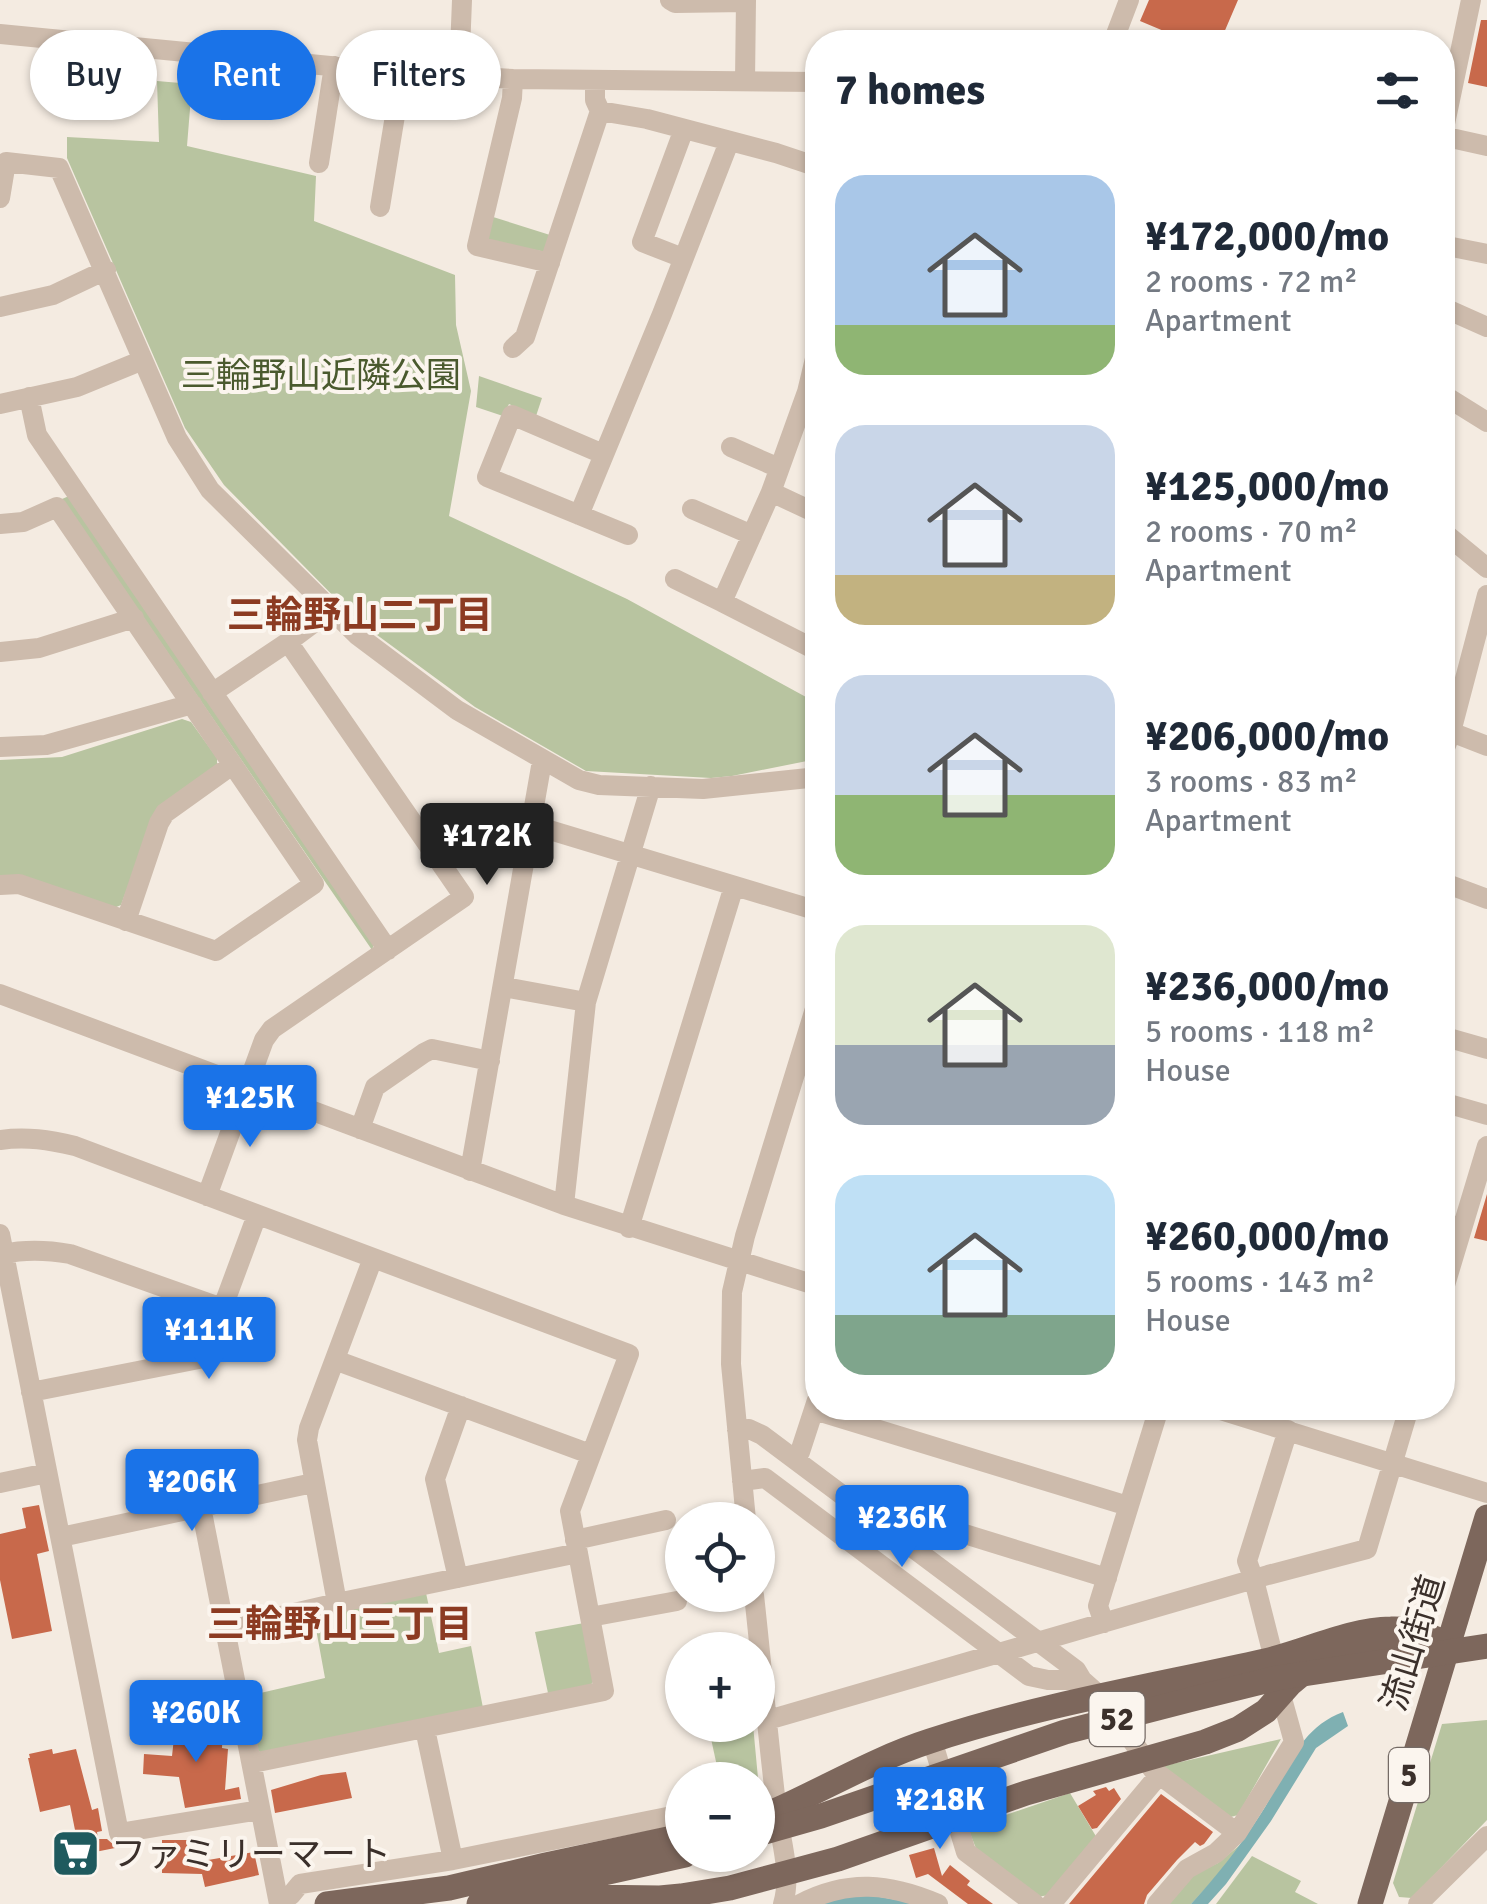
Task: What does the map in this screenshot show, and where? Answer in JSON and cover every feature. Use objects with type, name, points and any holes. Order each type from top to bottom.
[{"type":"main road","name":"流山街道","points":[[1370,1904],[1487,1517]]},
{"type":"main road","points":[[775,1810],[857,1770],[932,1740],[1091,1688],[1274,1658],[1339,1638],[1392,1629],[1426,1633],[1448,1646]]},
{"type":"main road","points":[[513,1904],[586,1897],[670,1897],[730,1888],[786,1873],[1026,1794],[1151,1767],[1238,1729],[1266,1711],[1308,1669],[1354,1649],[1383,1646],[1421,1653],[1448,1646]]},
{"type":"main road","name":"52","points":[[775,1829],[1065,1732],[1189,1700],[1277,1678],[1487,1646]]},
{"type":"main road","points":[[449,1896],[546,1864],[665,1840]]},
{"type":"main road","points":[[478,1904],[665,1859]]},
{"type":"main road","points":[[328,1904],[449,1896],[591,1876]]},
{"type":"street","points":[[461,30],[462,0]]},
{"type":"street","points":[[670,0],[746,1],[745,81]]},
{"type":"street","points":[[1118,30],[1129,0]]},
{"type":"street","points":[[1455,78],[1471,0]]},
{"type":"street","points":[[0,34],[334,66],[319,163]]},
{"type":"street","points":[[501,78],[805,82]]},
{"type":"street","points":[[512,79],[512,98],[476,246],[550,263]]},
{"type":"street","points":[[513,348],[525,338],[600,111],[595,100],[595,80]]},
{"type":"street","points":[[600,111],[647,119],[805,162]]},
{"type":"street","points":[[380,207],[394,120]]},
{"type":"street","points":[[684,130],[642,242],[684,258]]},
{"type":"street","points":[[1455,139],[1487,146]]},
{"type":"street","points":[[579,515],[729,142]]},
{"type":"street","points":[[0,198],[6,162],[59,168],[177,438],[210,490],[357,635],[456,710],[578,780],[599,785],[703,788],[805,778]]},
{"type":"street","points":[[1455,248],[1487,254]]},
{"type":"street","points":[[0,307],[53,295],[106,270]]},
{"type":"street","points":[[1455,313],[1487,327]]},
{"type":"street","points":[[0,404],[76,387],[144,360]]},
{"type":"street","points":[[29,397],[37,435],[388,950]]},
{"type":"street","points":[[722,602],[770,492],[805,397]]},
{"type":"street","points":[[1455,402],[1487,422]]},
{"type":"street","points":[[603,454],[512,415],[487,477],[628,535]]},
{"type":"street","points":[[731,447],[779,468]]},
{"type":"street","points":[[770,492],[805,508]]},
{"type":"street","points":[[0,524],[23,522],[57,507],[314,884],[216,952],[19,884],[0,884]]},
{"type":"street","points":[[692,508],[752,535]]},
{"type":"street","points":[[1455,542],[1487,568]]},
{"type":"street","points":[[675,579],[805,644]]},
{"type":"street","points":[[1455,722],[1482,632],[1487,595]]},
{"type":"street","points":[[212,692],[330,610]]},
{"type":"street","points":[[0,652],[39,648],[134,618]]},
{"type":"street","points":[[206,1196],[264,1040],[272,1029],[464,897],[288,642]]},
{"type":"street","points":[[0,747],[46,745],[192,704]]},
{"type":"street","points":[[1455,733],[1487,746]]},
{"type":"street","points":[[470,1172],[542,761]]},
{"type":"street","points":[[126,921],[165,812],[232,765]]},
{"type":"street","points":[[564,1206],[586,1002],[651,786]]},
{"type":"street","points":[[533,824],[805,907]]},
{"type":"street","points":[[630,1228],[734,886]]},
{"type":"street","points":[[1455,887],[1487,898]]},
{"type":"street","points":[[504,987],[586,1002]]},
{"type":"street","points":[[0,994],[564,1206],[805,1282]]},
{"type":"street","points":[[744,1502],[731,1364],[732,1292],[745,1236],[805,1040]]},
{"type":"street","points":[[1455,1040],[1487,1049]]},
{"type":"street","points":[[360,1129],[375,1087],[424,1053],[432,1049],[490,1060]]},
{"type":"street","points":[[1455,1106],[1487,1115]]},
{"type":"street","points":[[0,1140],[44,1139],[75,1146],[629,1354],[570,1510],[604,1690],[253,1764]]},
{"type":"street","points":[[1455,1219],[1487,1146]]},
{"type":"street","points":[[31,1392],[204,1358],[257,1215]]},
{"type":"street","points":[[222,1308],[86,1258],[2,1244],[119,1833],[260,1810]]},
{"type":"street","points":[[337,1603],[307,1440],[373,1258]]},
{"type":"street","points":[[335,1360],[590,1454]]},
{"type":"street","points":[[458,1578],[435,1479],[461,1406]]},
{"type":"street","points":[[794,1458],[800,1452],[811,1420]]},
{"type":"street","points":[[865,1420],[1128,1506]]},
{"type":"street","points":[[1104,1622],[1098,1606],[1155,1420]]},
{"type":"street","points":[[1254,1420],[1487,1493]]},
{"type":"street","points":[[775,1718],[1367,1549],[1405,1420]]},
{"type":"street","points":[[737,1430],[748,1429],[762,1435],[1076,1670],[1151,1767],[1237,1833]]},
{"type":"street","points":[[1274,1658],[1247,1561],[1288,1430]]},
{"type":"street","points":[[0,1483],[47,1473]]},
{"type":"street","points":[[742,1481],[765,1478],[1030,1676],[1091,1688]]},
{"type":"street","points":[[60,1537],[314,1483]]},
{"type":"street","points":[[848,1498],[1107,1578]]},
{"type":"street","points":[[201,1507],[260,1810],[285,1899],[300,1884],[452,1860],[665,1817]]},
{"type":"street","points":[[225,1629],[458,1578],[665,1520]]},
{"type":"street","points":[[590,1617],[665,1602]]},
{"type":"street","points":[[1448,1646],[1487,1635]]},
{"type":"street","points":[[1157,1904],[1188,1869],[1216,1853],[1237,1833],[1294,1742],[1281,1696]]},
{"type":"street","points":[[425,1729],[452,1860]]},
{"type":"street","points":[[932,1740],[966,1852],[1036,1904]]},
{"type":"street","points":[[1050,1904],[1151,1767]]},
{"type":"street","points":[[1418,1904],[1487,1836]]},
{"type":"street","points":[[775,1839],[786,1873],[783,1904]]},
{"type":"street","points":[[800,1904],[850,1886],[882,1887],[938,1904]]},
{"type":"green space","name":"三輪野山近隣公園","points":[[157,81],[177,83],[177,120],[189,120],[187,146],[316,176],[314,221],[455,275],[456,325],[471,391],[449,516],[627,599],[805,696],[805,761],[711,778],[586,771],[475,707],[358,621],[224,485],[185,428],[67,158],[67,137],[159,142]]},
{"type":"green space","points":[[490,216],[550,235],[546,252],[489,241],[485,234]]},
{"type":"green space","points":[[479,376],[542,398],[536,416],[509,404],[503,416],[476,407]]},
{"type":"green space","points":[[69,496],[374,944],[372,950],[62,499]]},
{"type":"green space","points":[[182,719],[191,722],[217,758],[217,766],[157,808],[121,905],[114,908],[0,876],[0,760],[62,757]]},
{"type":"green space","points":[[426,1593],[439,1653],[471,1646],[483,1708],[264,1754],[257,1750],[247,1696],[325,1678],[314,1618]]},
{"type":"green space","points":[[584,1623],[595,1679],[590,1686],[548,1693],[535,1632]]},
{"type":"green space","points":[[1487,1720],[1487,1820],[1412,1898],[1399,1897],[1393,1883],[1442,1724]]},
{"type":"green space","points":[[1281,1739],[1238,1815],[1227,1818],[1159,1767]]},
{"type":"green space","points":[[712,1742],[755,1742],[756,1762],[716,1762]]},
{"type":"green space","points":[[1070,1793],[1097,1838],[1050,1895],[1036,1897],[977,1851],[968,1828]]},
{"type":"green space","points":[[1240,1845],[1191,1904],[1168,1904],[1193,1875],[1218,1863]]},
{"type":"green space","points":[[1252,1856],[1301,1881],[1295,1892],[1318,1904],[1216,1904]]},
{"type":"water","points":[[1343,1712],[1348,1726],[1316,1748],[1226,1884],[1208,1904],[1191,1904],[1250,1829],[1302,1743],[1327,1720]]},
{"type":"water","points":[[857,1893],[920,1904],[822,1904]]},
{"type":"building","points":[[1149,0],[1238,0],[1225,30],[1161,30],[1140,21]]},
{"type":"building","points":[[1481,20],[1487,20],[1487,87],[1468,83]]},
{"type":"building","points":[[1487,1194],[1487,1241],[1474,1238]]},
{"type":"building","points":[[39,1505],[49,1551],[37,1554],[52,1631],[12,1639],[0,1580],[0,1534],[26,1528],[22,1508]]},
{"type":"building","points":[[176,1720],[223,1727],[222,1748],[228,1749],[225,1790],[239,1787],[241,1799],[185,1808],[179,1777],[143,1774],[144,1754],[172,1756]]},
{"type":"building","points":[[52,1749],[53,1754],[76,1749],[92,1810],[98,1808],[102,1831],[97,1832],[98,1839],[107,1839],[115,1846],[130,1845],[80,1855],[70,1805],[40,1812],[28,1758],[29,1754]]},
{"type":"building","points":[[346,1772],[352,1798],[275,1813],[271,1790]]},
{"type":"building","points":[[1106,1787],[1109,1791],[1114,1788],[1121,1799],[1092,1829],[1078,1806],[1096,1795],[1093,1791]]},
{"type":"building","points":[[1161,1794],[1213,1832],[1204,1844],[1195,1842],[1177,1860],[1144,1904],[1069,1904]]},
{"type":"building","points":[[162,1840],[191,1840],[191,1863],[254,1852],[259,1875],[205,1887],[202,1874],[162,1873]]},
{"type":"building","points":[[934,1848],[942,1876],[950,1865],[970,1881],[967,1885],[993,1904],[968,1904],[928,1874],[916,1878],[909,1855]]},
{"type":"place","name":"ファミリーマート","points":[[76,1854]]},
{"type":"district","name":"三輪野山二丁目","points":[[360,615]]},
{"type":"district","name":"三輪野山三丁目","points":[[340,1624]]}]
